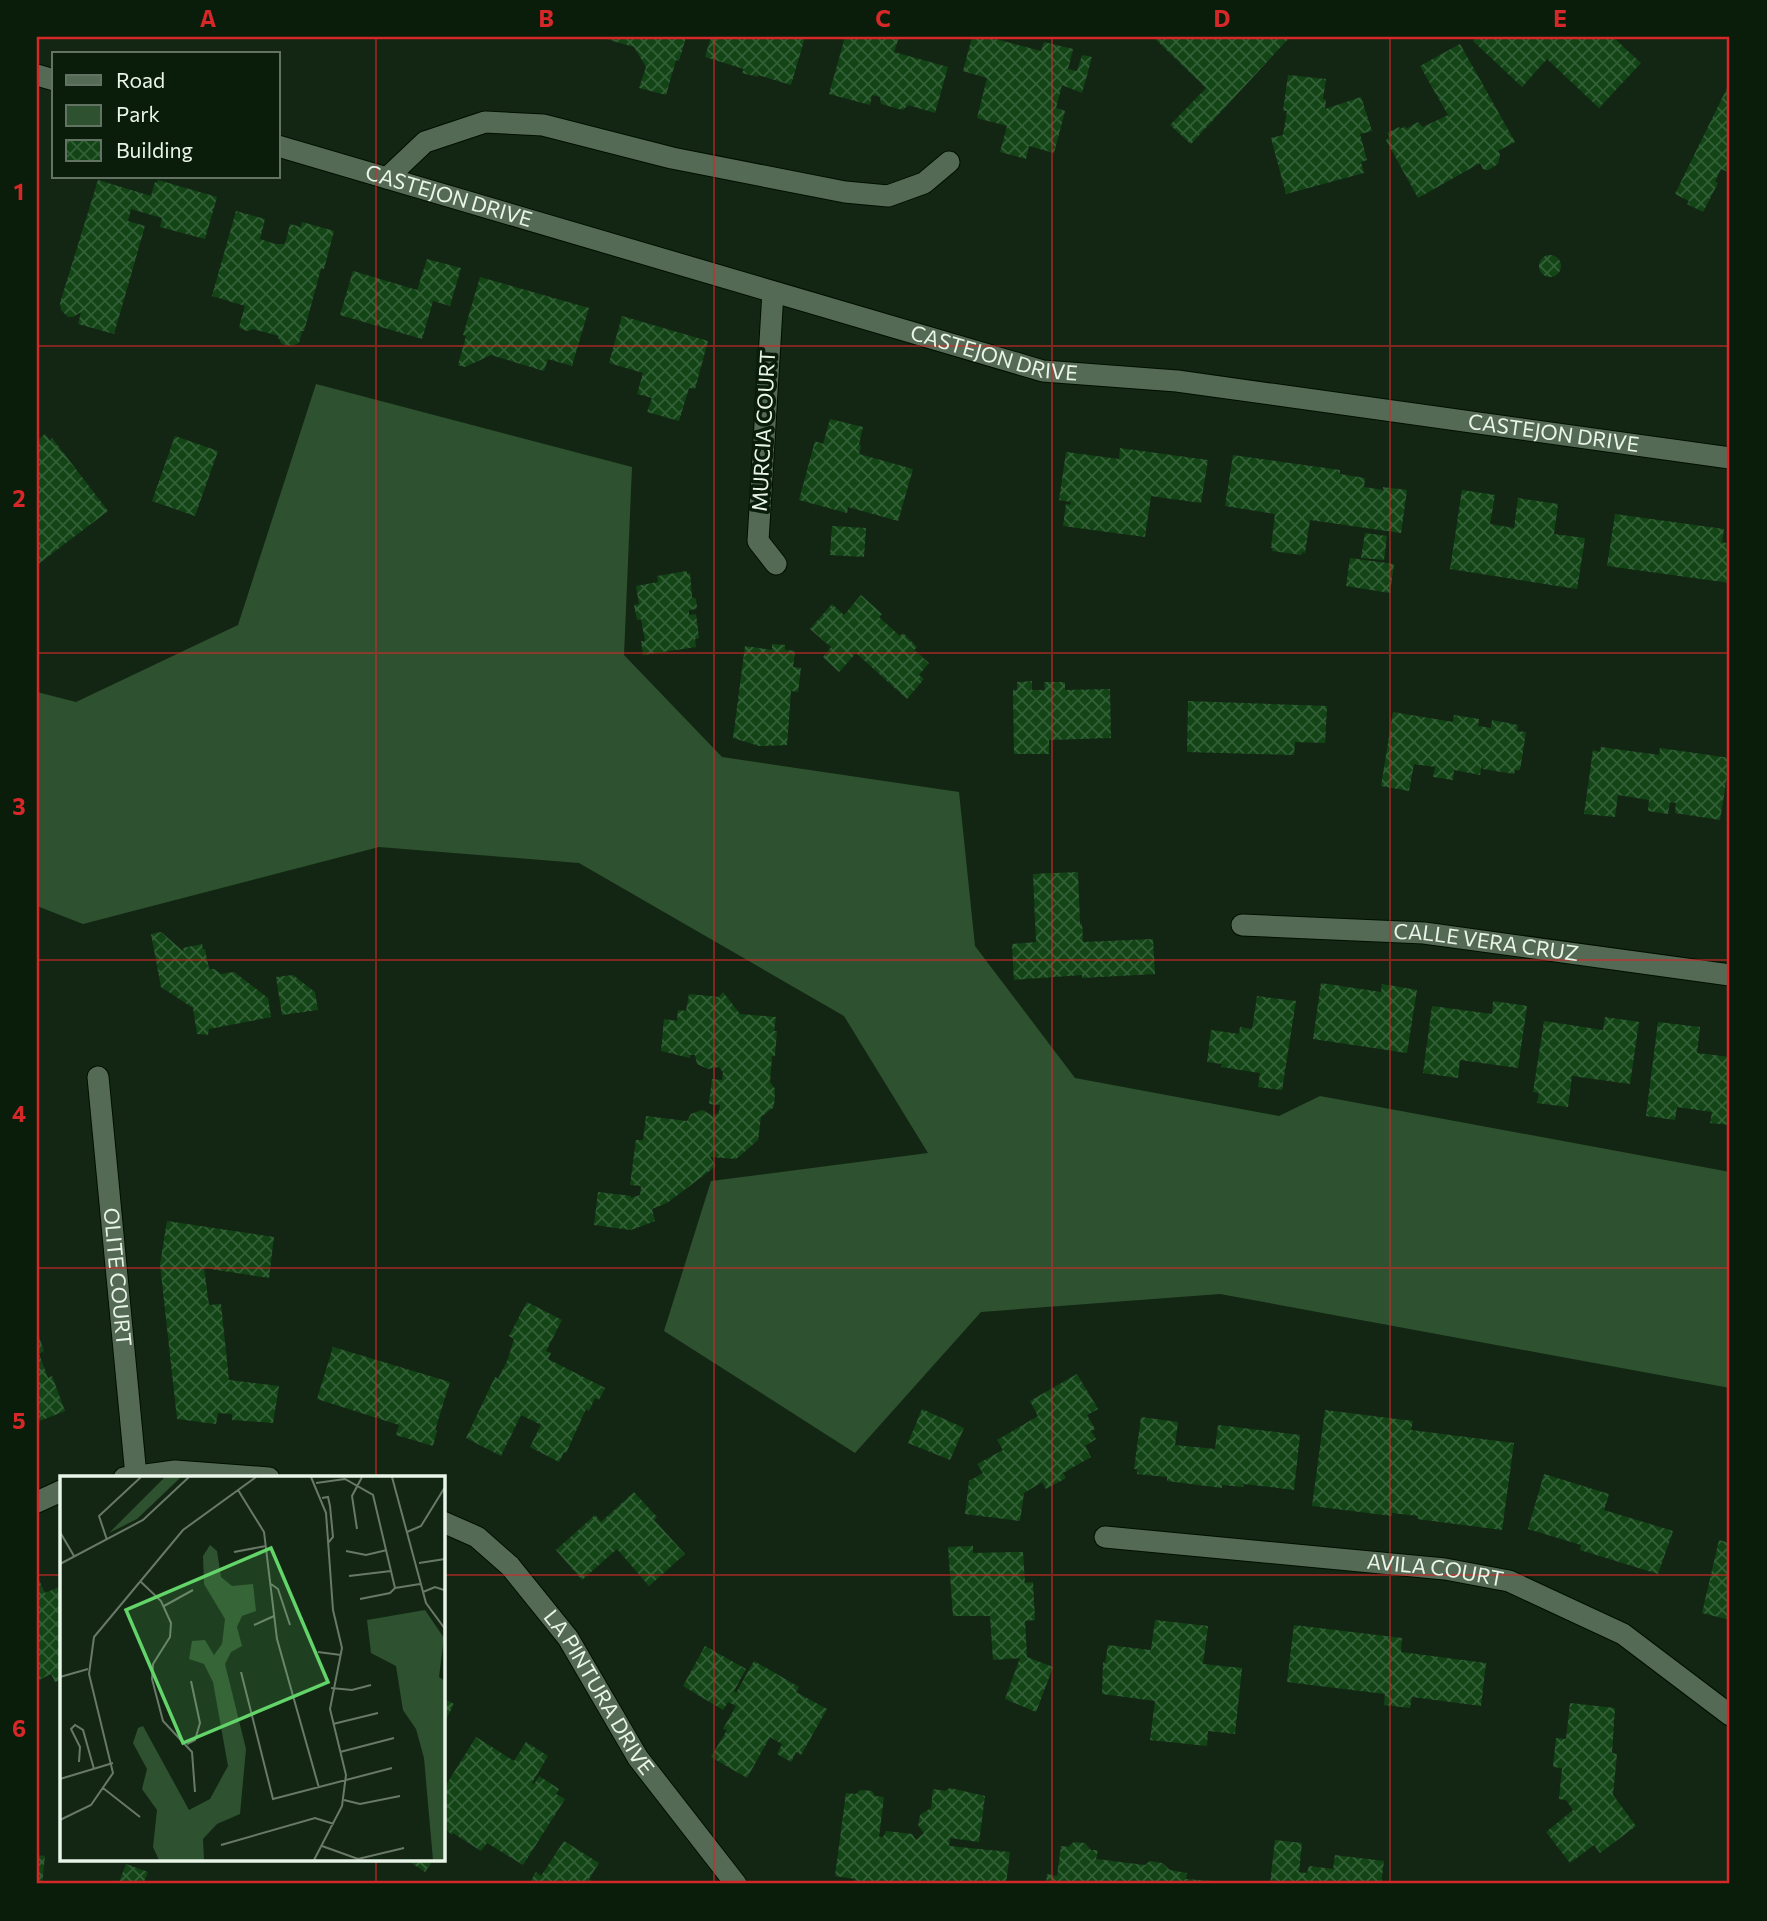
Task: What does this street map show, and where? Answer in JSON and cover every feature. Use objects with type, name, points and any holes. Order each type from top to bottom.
[{"type":"street","points":[[387,178],[425,142],[485,121],[543,125],[672,158],[845,192],[888,196],[924,183],[950,162]]},
{"type":"street","name":"CASTEJON DRIVE","points":[[280,147],[1044,371],[1177,381],[1730,458]]},
{"type":"street","name":"MURCIA COURT","points":[[773,292],[758,541],[776,564]]},
{"type":"street","name":"CALLE VERA CRUZ","points":[[1242,925],[1424,933],[1730,975]]},
{"type":"street","name":"OLITE COURT","points":[[98,1077],[130,1476]]},
{"type":"street","points":[[138,1476],[175,1471],[242,1476]]},
{"type":"street","points":[[37,1502],[60,1491]]},
{"type":"street","name":"LA PINTURA DRIVE","points":[[444,1522],[477,1537],[519,1576],[568,1638],[638,1758],[736,1884]]},
{"type":"street","name":"AVILA COURT","points":[[1105,1538],[1445,1569],[1509,1581],[1623,1634],[1730,1715]]},
{"type":"green space","points":[[316,384],[632,467],[624,655],[722,757],[959,792],[975,946],[1075,1078],[1279,1116],[1320,1096],[1730,1172],[1730,1388],[1220,1294],[981,1312],[855,1453],[664,1331],[711,1181],[928,1153],[844,1016],[579,863],[379,847],[83,924],[37,906],[37,692],[76,702],[238,625]]},
{"type":"building","points":[[599,37],[686,37],[666,95],[639,88],[646,67],[634,47]]},
{"type":"building","points":[[711,37],[805,37],[791,85],[742,73],[744,69],[705,57]]},
{"type":"building","points":[[845,37],[899,37],[894,52],[948,67],[935,113],[908,105],[903,110],[881,104],[880,97],[872,95],[870,105],[829,94]]},
{"type":"building","points":[[972,37],[988,37],[1041,51],[1044,42],[1073,49],[1068,69],[1077,71],[1082,55],[1092,57],[1082,93],[1062,85],[1056,108],[1065,111],[1054,153],[1029,146],[1026,159],[1000,152],[1007,126],[977,118],[987,78],[963,71]]},
{"type":"building","points":[[1153,37],[1290,37],[1191,144],[1170,125],[1206,88]]},
{"type":"building","points":[[1476,37],[1613,37],[1641,63],[1599,108],[1547,59],[1522,87],[1473,41]]},
{"type":"building","points":[[1460,44],[1515,142],[1498,151],[1498,164],[1488,170],[1483,169],[1480,163],[1418,198],[1386,140],[1390,138],[1387,133],[1399,127],[1400,129],[1405,126],[1406,129],[1418,122],[1423,127],[1448,115],[1420,66]]},
{"type":"building","points":[[1288,75],[1326,79],[1323,99],[1326,100],[1325,109],[1361,97],[1372,131],[1360,134],[1367,160],[1361,162],[1364,173],[1286,194],[1271,138],[1283,135]]},
{"type":"building","points":[[1730,82],[1730,173],[1721,169],[1715,181],[1718,183],[1703,212],[1675,194]]},
{"type":"building","points":[[98,180],[151,196],[158,180],[217,197],[205,239],[160,227],[162,218],[131,209],[128,221],[145,226],[114,334],[78,324],[81,312],[68,317],[61,310],[60,303]]},
{"type":"building","points":[[236,211],[265,219],[260,239],[275,244],[285,244],[290,224],[301,227],[302,222],[334,231],[299,343],[292,346],[282,344],[279,336],[240,328],[245,306],[212,296]]},
{"type":"building","points":[[1550,255],[1558,258],[1561,266],[1558,274],[1550,277],[1542,274],[1539,266],[1542,258]]},
{"type":"building","points":[[427,259],[461,268],[450,306],[433,301],[422,339],[340,315],[353,271],[417,290]]},
{"type":"building","points":[[480,277],[589,308],[572,366],[548,359],[544,371],[491,355],[465,367],[458,365],[466,336],[463,335]]},
{"type":"building","points":[[622,316],[708,341],[695,389],[689,388],[679,421],[647,412],[652,398],[637,394],[643,373],[609,363]]},
{"type":"building","points":[[830,419],[863,427],[859,454],[913,469],[898,521],[848,507],[847,513],[799,500],[815,441],[823,444]]},
{"type":"building","points":[[45,434],[50,441],[52,438],[108,511],[37,565],[37,436],[39,439]]},
{"type":"building","points":[[175,436],[218,451],[195,516],[152,501]]},
{"type":"building","points":[[1120,448],[1208,460],[1201,503],[1151,496],[1145,537],[1063,526],[1066,504],[1070,505],[1071,502],[1059,500],[1066,452],[1119,459]]},
{"type":"building","points":[[1233,455],[1340,470],[1340,474],[1365,478],[1364,487],[1407,490],[1401,533],[1310,520],[1305,553],[1302,552],[1302,555],[1272,551],[1275,514],[1225,506]]},
{"type":"building","points":[[1462,490],[1495,495],[1490,524],[1514,528],[1518,498],[1558,504],[1554,534],[1585,538],[1577,589],[1450,569]]},
{"type":"building","points":[[1615,514],[1724,529],[1722,542],[1730,544],[1730,583],[1607,566]]},
{"type":"building","points":[[832,526],[866,528],[864,557],[830,555]]},
{"type":"building","points":[[1365,533],[1387,536],[1384,560],[1361,558]]},
{"type":"building","points":[[1350,558],[1394,564],[1390,593],[1346,586]]},
{"type":"building","points":[[687,571],[687,574],[690,573],[692,597],[696,599],[697,607],[689,610],[689,615],[696,614],[699,638],[695,639],[696,647],[643,655],[641,641],[645,641],[641,619],[637,620],[634,605],[639,604],[636,586],[658,582],[657,576]]},
{"type":"building","points":[[861,595],[882,614],[879,617],[900,636],[903,633],[917,647],[914,650],[929,663],[919,675],[924,679],[907,699],[856,653],[839,672],[823,657],[831,647],[810,629],[832,604],[844,615]]},
{"type":"building","points":[[772,644],[785,645],[785,650],[795,651],[793,667],[801,668],[798,692],[791,691],[787,745],[759,746],[733,738],[745,646],[772,650]]},
{"type":"building","points":[[1032,681],[1032,690],[1045,690],[1044,682],[1065,682],[1065,690],[1110,689],[1111,738],[1049,740],[1049,754],[1014,754],[1013,690],[1017,690],[1017,682]]},
{"type":"building","points":[[1188,701],[1327,706],[1325,743],[1295,742],[1294,755],[1187,752]]},
{"type":"building","points":[[1393,712],[1453,722],[1454,715],[1479,719],[1478,726],[1491,728],[1492,720],[1518,725],[1517,731],[1526,732],[1520,770],[1515,770],[1514,774],[1483,769],[1482,764],[1480,775],[1454,770],[1453,780],[1433,777],[1435,767],[1414,764],[1409,791],[1381,786]]},
{"type":"building","points":[[1601,747],[1659,755],[1660,748],[1730,758],[1720,820],[1675,813],[1676,803],[1670,802],[1668,814],[1648,811],[1649,800],[1618,795],[1615,817],[1584,814],[1593,750],[1600,752]]},
{"type":"building","points":[[1078,872],[1083,942],[1153,939],[1155,974],[1082,978],[1082,975],[1014,980],[1012,944],[1036,942],[1033,874]]},
{"type":"building","points":[[161,932],[184,952],[183,948],[202,944],[209,969],[221,974],[234,972],[268,998],[271,1017],[209,1029],[208,1035],[197,1034],[193,1008],[161,987],[151,934]]},
{"type":"building","points":[[293,975],[315,992],[318,1010],[282,1015],[276,977]]},
{"type":"building","points":[[1321,983],[1381,992],[1382,984],[1417,990],[1407,1053],[1313,1039]]},
{"type":"building","points":[[723,992],[740,1014],[776,1017],[775,1056],[772,1056],[770,1082],[775,1089],[774,1107],[761,1117],[758,1140],[736,1159],[710,1157],[716,1166],[667,1203],[652,1209],[655,1221],[631,1230],[594,1225],[598,1192],[631,1198],[640,1195],[641,1186],[630,1185],[636,1140],[643,1140],[646,1116],[687,1121],[691,1114],[702,1110],[713,1116],[719,1112],[720,1105],[709,1104],[712,1079],[722,1080],[723,1072],[719,1067],[708,1069],[697,1064],[695,1055],[690,1055],[690,1058],[661,1051],[664,1019],[677,1021],[678,1010],[686,1011],[689,994],[719,997]]},
{"type":"building","points":[[1257,996],[1296,1001],[1282,1090],[1258,1087],[1260,1073],[1207,1062],[1211,1030],[1239,1034],[1240,1027],[1252,1029]]},
{"type":"building","points":[[1493,1001],[1527,1006],[1518,1068],[1460,1060],[1458,1078],[1423,1073],[1432,1006],[1492,1014]]},
{"type":"building","points":[[1605,1017],[1639,1022],[1630,1084],[1572,1076],[1568,1107],[1537,1103],[1539,1093],[1533,1092],[1544,1021],[1603,1030]]},
{"type":"building","points":[[1658,1022],[1700,1027],[1697,1053],[1730,1057],[1730,1125],[1710,1123],[1712,1112],[1677,1107],[1675,1120],[1646,1116]]},
{"type":"building","points":[[167,1221],[274,1237],[269,1278],[204,1268],[209,1305],[221,1304],[229,1380],[279,1386],[273,1423],[232,1420],[232,1414],[218,1413],[216,1424],[177,1419],[160,1264]]},
{"type":"building","points":[[527,1302],[562,1320],[546,1351],[551,1353],[548,1359],[605,1388],[599,1400],[595,1398],[589,1411],[586,1409],[566,1453],[564,1452],[559,1462],[530,1447],[541,1425],[521,1415],[501,1456],[466,1438],[495,1377],[498,1379],[508,1359],[514,1339],[509,1336]]},
{"type":"building","points":[[37,1331],[44,1351],[39,1354],[48,1378],[52,1376],[65,1411],[37,1422]]},
{"type":"building","points":[[333,1347],[450,1382],[435,1430],[437,1431],[433,1446],[396,1435],[399,1425],[317,1399]]},
{"type":"building","points":[[1077,1374],[1098,1409],[1087,1415],[1095,1429],[1091,1431],[1096,1439],[1085,1446],[1091,1457],[1063,1473],[1066,1478],[1046,1489],[1042,1482],[1024,1493],[1020,1521],[965,1514],[969,1481],[983,1473],[977,1464],[1003,1450],[997,1440],[1038,1416],[1030,1401]]},
{"type":"building","points":[[922,1409],[964,1428],[950,1460],[908,1443]]},
{"type":"building","points":[[1325,1410],[1413,1421],[1411,1430],[1514,1443],[1502,1530],[1417,1519],[1418,1516],[1392,1513],[1392,1516],[1312,1506]]},
{"type":"building","points":[[1141,1417],[1178,1422],[1175,1445],[1215,1449],[1218,1425],[1300,1435],[1294,1490],[1244,1484],[1243,1487],[1222,1485],[1222,1488],[1137,1474],[1137,1469],[1134,1469]]},
{"type":"building","points":[[1544,1474],[1609,1494],[1604,1510],[1673,1531],[1658,1574],[1580,1550],[1581,1545],[1528,1529]]},
{"type":"building","points":[[634,1492],[657,1517],[654,1520],[685,1554],[649,1586],[617,1549],[582,1580],[556,1550],[595,1515],[601,1522]]},
{"type":"building","points":[[1719,1540],[1730,1543],[1730,1620],[1702,1613]]},
{"type":"building","points":[[973,1546],[973,1553],[1023,1552],[1025,1583],[1033,1582],[1035,1620],[1025,1621],[1027,1657],[1053,1667],[1036,1712],[1005,1699],[1020,1658],[993,1660],[990,1616],[953,1616],[948,1547]]},
{"type":"building","points":[[39,1580],[45,1593],[60,1586],[60,1680],[55,1682],[51,1674],[37,1681]]},
{"type":"building","points":[[1155,1620],[1208,1626],[1203,1664],[1242,1668],[1235,1734],[1208,1731],[1207,1746],[1150,1740],[1155,1701],[1102,1694],[1103,1662],[1105,1663],[1108,1645],[1151,1650]]},
{"type":"building","points":[[1294,1625],[1402,1638],[1401,1652],[1486,1663],[1481,1706],[1412,1697],[1410,1708],[1384,1705],[1385,1694],[1287,1682]]},
{"type":"building","points":[[705,1646],[746,1669],[734,1691],[736,1693],[754,1661],[799,1687],[796,1692],[827,1709],[801,1755],[796,1752],[791,1762],[777,1754],[782,1744],[770,1737],[747,1778],[711,1757],[727,1730],[723,1729],[736,1706],[728,1702],[723,1710],[683,1686]]},
{"type":"building","points":[[444,1699],[454,1704],[444,1723]]},
{"type":"building","points":[[1570,1703],[1615,1708],[1612,1753],[1617,1754],[1613,1795],[1636,1826],[1600,1853],[1594,1845],[1570,1863],[1546,1832],[1573,1810],[1566,1800],[1559,1799],[1562,1768],[1553,1767],[1556,1738],[1566,1739]]},
{"type":"building","points":[[476,1737],[514,1761],[526,1742],[548,1756],[532,1783],[534,1784],[539,1776],[559,1789],[556,1794],[565,1799],[523,1865],[487,1843],[481,1851],[444,1828],[444,1788]]},
{"type":"building","points":[[950,1788],[985,1796],[979,1842],[950,1838],[949,1846],[1010,1852],[1006,1884],[854,1884],[855,1879],[835,1876],[846,1793],[872,1791],[875,1796],[884,1797],[879,1837],[883,1837],[886,1831],[912,1834],[916,1840],[924,1833],[918,1825],[920,1815],[931,1808],[933,1789],[945,1791]]},
{"type":"building","points":[[1275,1840],[1302,1843],[1299,1872],[1307,1873],[1309,1866],[1333,1869],[1335,1855],[1384,1861],[1381,1884],[1270,1884]]},
{"type":"building","points":[[564,1841],[599,1863],[589,1879],[596,1884],[530,1882],[536,1872],[541,1876]]},
{"type":"building","points":[[1074,1842],[1085,1843],[1091,1850],[1098,1850],[1096,1859],[1145,1865],[1150,1861],[1162,1863],[1170,1870],[1187,1873],[1186,1879],[1223,1884],[1046,1884],[1047,1874],[1057,1876],[1061,1846],[1068,1847]]},
{"type":"building","points":[[37,1855],[45,1856],[42,1884],[37,1884]]},
{"type":"building","points":[[410,1862],[432,1862],[425,1872]]},
{"type":"building","points":[[126,1864],[148,1872],[143,1884],[119,1882]]}]
